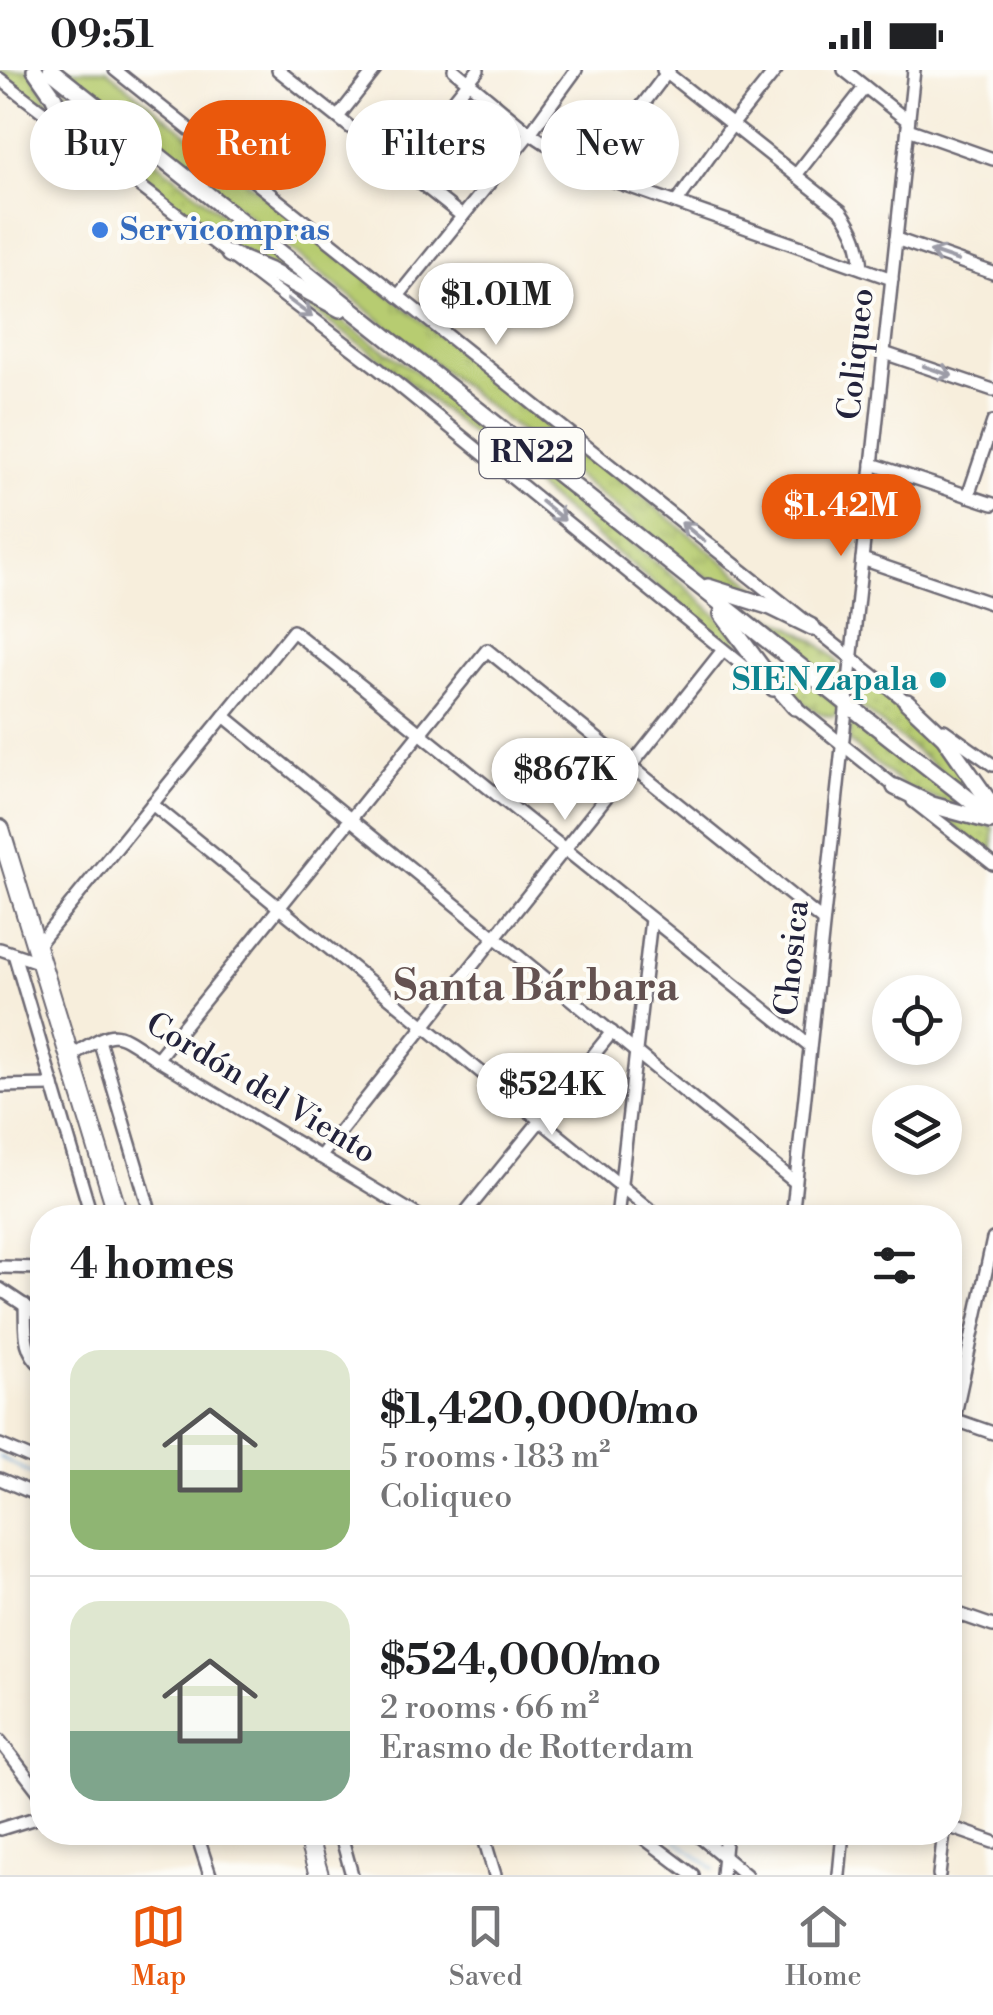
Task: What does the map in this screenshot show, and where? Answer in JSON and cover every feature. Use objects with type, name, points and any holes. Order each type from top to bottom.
[{"type":"highway","points":[[0,829],[115,1205]]},
{"type":"highway","points":[[310,1845],[319,1875]]},
{"type":"main road","points":[[35,70],[55,100]]},
{"type":"main road","name":"RN22","points":[[51,70],[993,820]]},
{"type":"main road","points":[[229,254],[270,271],[383,334]]},
{"type":"main road","points":[[687,577],[812,626]]},
{"type":"main road","points":[[687,577],[735,630],[795,707]]},
{"type":"main road","points":[[907,702],[944,737],[993,807]]},
{"type":"main road","points":[[896,787],[932,805],[993,820]]},
{"type":"street","points":[[115,70],[851,659],[993,765]]},
{"type":"street","points":[[278,70],[346,123]]},
{"type":"street","points":[[338,117],[375,70]]},
{"type":"street","points":[[454,70],[541,140]]},
{"type":"street","points":[[454,100],[478,70]]},
{"type":"street","points":[[398,296],[576,70]]},
{"type":"street","points":[[676,203],[776,70]]},
{"type":"street","points":[[844,70],[908,125],[993,160]]},
{"type":"street","name":"Coliqueo","points":[[846,704],[914,70]]},
{"type":"street","points":[[645,100],[667,71],[842,211],[854,229],[862,268]]},
{"type":"street","points":[[0,79],[30,102]]},
{"type":"street","points":[[796,175],[865,87]]},
{"type":"street","points":[[146,190],[376,366],[723,650],[993,864]]},
{"type":"street","points":[[429,190],[462,216]]},
{"type":"street","points":[[639,190],[892,279]]},
{"type":"street","points":[[896,239],[993,273]]},
{"type":"street","points":[[884,353],[993,390]]},
{"type":"street","points":[[968,496],[993,422]]},
{"type":"street","points":[[872,464],[993,504]]},
{"type":"street","points":[[862,559],[993,604]]},
{"type":"street","points":[[0,949],[39,955],[152,804],[293,631],[810,1046]]},
{"type":"street","points":[[156,1059],[487,650],[823,920]]},
{"type":"street","points":[[320,1157],[723,650]]},
{"type":"street","name":"Chosica","points":[[793,1205],[846,704]]},
{"type":"street","points":[[224,716],[796,1182]]},
{"type":"street","points":[[152,804],[644,1205]]},
{"type":"street","points":[[618,1205],[651,919]]},
{"type":"street","points":[[14,954],[88,1205]]},
{"type":"street","points":[[471,1205],[612,1032]]},
{"type":"street","name":"Cordón del Viento","points":[[70,1056],[110,1034],[120,1034],[400,1205]]},
{"type":"street","points":[[99,1040],[148,1205]]},
{"type":"street","points":[[0,1086],[53,1085]]},
{"type":"street","points":[[962,1374],[993,1239]]},
{"type":"street","points":[[0,1267],[30,1268]]},
{"type":"street","points":[[0,1289],[30,1309]]},
{"type":"street","points":[[25,1305],[26,1345],[30,1353]]},
{"type":"street","points":[[962,1422],[993,1433]]},
{"type":"street","points":[[0,1445],[30,1459]]},
{"type":"street","points":[[0,1479],[30,1492]]},
{"type":"street","points":[[962,1615],[993,1626]]},
{"type":"street","points":[[0,1741],[30,1780]]},
{"type":"street","points":[[0,1829],[30,1820]]},
{"type":"street","points":[[962,1831],[993,1842]]},
{"type":"street","points":[[200,1845],[210,1875]]},
{"type":"street","points":[[344,1845],[352,1875]]},
{"type":"street","points":[[486,1845],[496,1875]]},
{"type":"street","points":[[654,1845],[694,1875]]},
{"type":"street","points":[[712,1845],[746,1875]]},
{"type":"street","points":[[722,1875],[725,1845]]},
{"type":"street","points":[[840,1875],[842,1845]]},
{"type":"street","points":[[940,1875],[943,1845]]},
{"type":"green space","points":[[30,70],[48,100],[36,100],[0,73]]},
{"type":"green space","points":[[65,70],[107,70],[145,100],[103,100]]},
{"type":"green space","points":[[64,87],[80,100],[69,100]]},
{"type":"green space","points":[[162,114],[182,130],[182,163],[162,147]]},
{"type":"green space","points":[[162,166],[182,182],[182,190],[192,190],[323,295],[218,238],[154,190],[162,190]]},
{"type":"green space","points":[[216,190],[258,190],[768,597],[710,579]]},
{"type":"green space","points":[[264,274],[281,281],[416,371],[685,586],[730,628],[759,670],[372,352]]},
{"type":"green space","points":[[723,598],[789,626],[821,646],[842,670],[839,680],[828,679]]},
{"type":"green space","points":[[733,620],[840,707],[840,712],[832,717],[803,703],[776,677]]},
{"type":"green space","points":[[861,680],[873,684],[935,734],[989,809],[853,701],[854,687]]},
{"type":"green space","points":[[853,716],[982,815],[908,789],[849,742]]},
{"type":"green space","points":[[931,809],[993,827],[993,857],[991,855]]},
{"type":"waterway","points":[[0,1457],[30,1473]]},
{"type":"waterway","points":[[683,1845],[714,1869]]},
{"type":"place","name":"Servicompras","points":[[100,230]]},
{"type":"place","name":"SIEN Zapala","points":[[938,680]]},
{"type":"district","name":"Santa Bárbara","points":[[536,987]]}]
